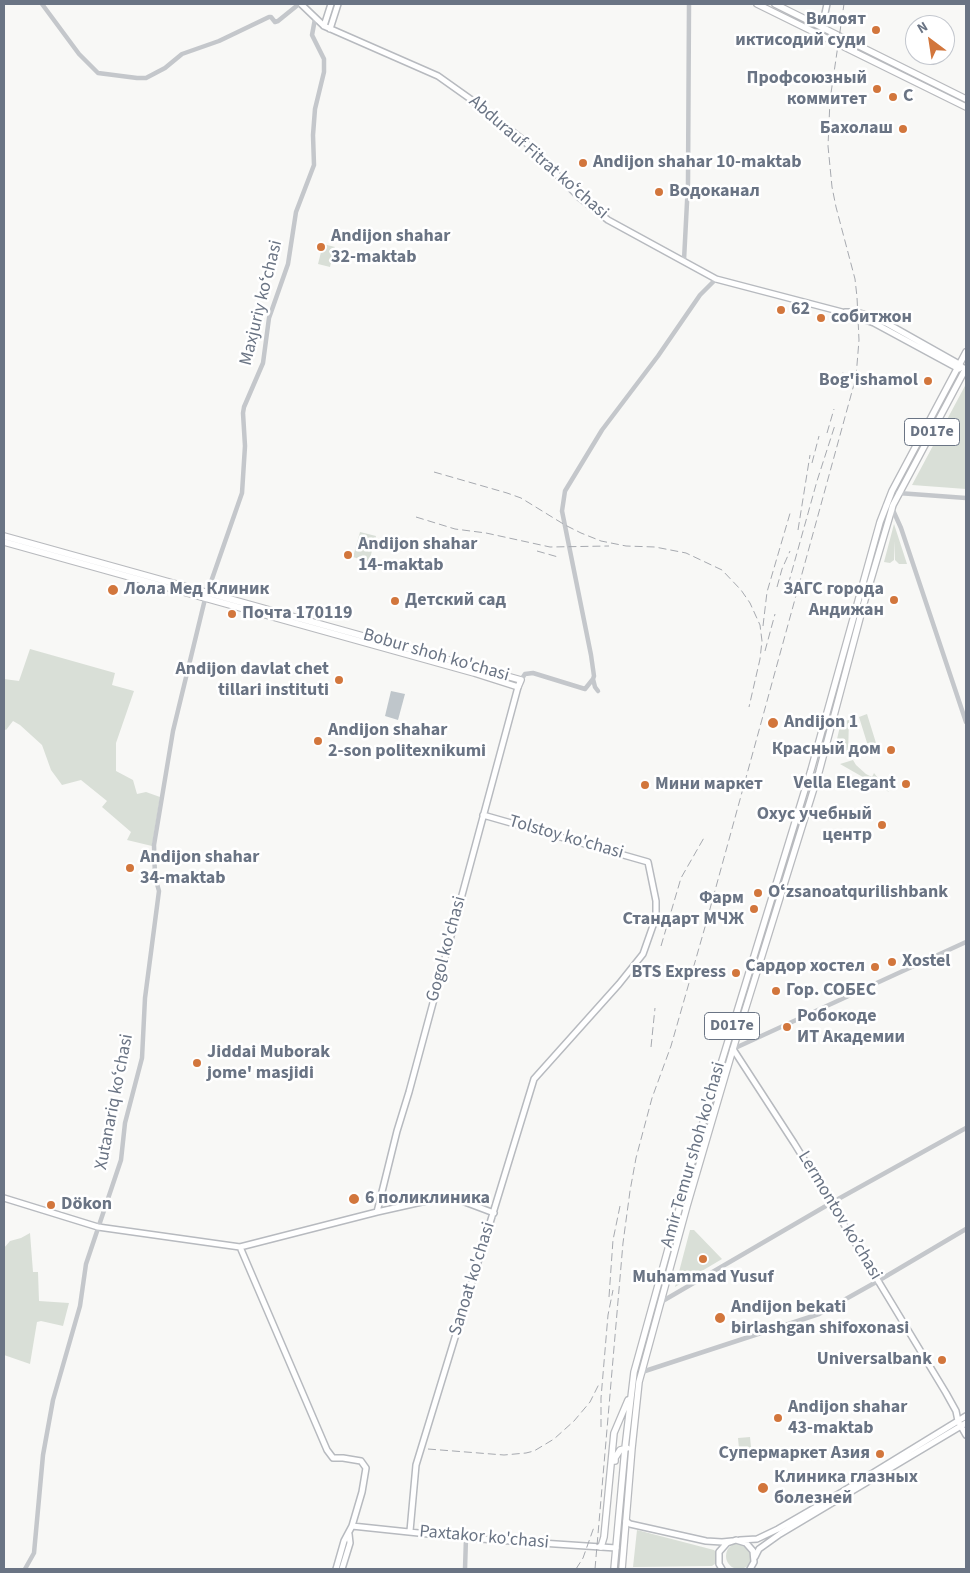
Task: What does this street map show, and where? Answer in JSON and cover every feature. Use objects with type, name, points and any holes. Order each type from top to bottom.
[{"type":"main road","name":"Abdurauf Fitrat koʻchasi","points":[[300,4],[324,26],[438,76],[523,140],[579,197],[608,220],[716,279],[842,312],[856,312],[874,317],[966,369]]},
{"type":"main road","points":[[324,26],[331,4]]},
{"type":"main road","points":[[330,29],[338,4]]},
{"type":"main road","points":[[757,4],[966,107]]},
{"type":"main road","points":[[775,4],[966,99]]},
{"type":"main road","points":[[822,27],[827,4]]},
{"type":"main road","name":"D017e","points":[[892,491],[966,352]]},
{"type":"main road","name":"D017e","points":[[899,494],[966,369]]},
{"type":"main road","name":"Amir Temur shoh ko'chasi","points":[[614,1569],[628,1448],[639,1382],[687,1206],[733,1050],[819,772],[867,594],[892,491]]},
{"type":"main road","name":"Amir Temur shoh ko'chasi","points":[[622,1569],[626,1521],[631,1395],[634,1372],[653,1298],[726,1047],[811,770],[870,556],[889,507],[899,494]]},
{"type":"main road","name":"Bobur shoh ko'chasi","points":[[4,536],[521,680]]},
{"type":"main road","name":"Bobur shoh ko'chasi","points":[[4,542],[474,673],[518,687]]},
{"type":"main road","points":[[456,668],[457,661]]},
{"type":"main road","points":[[474,673],[476,666]]},
{"type":"main road","points":[[518,687],[521,680]]},
{"type":"main road","name":"Gogol ko'chasi","points":[[377,1212],[397,1131],[518,687]]},
{"type":"main road","points":[[811,770],[819,772]]},
{"type":"main road","name":"Tolstoy ko'chasi","points":[[483,815],[648,862]]},
{"type":"main road","name":"Sanoat ko'chasi","points":[[410,1531],[416,1465],[534,1079],[619,984],[643,954],[656,917],[656,901],[648,862]]},
{"type":"main road","points":[[726,1047],[733,1050]]},
{"type":"main road","name":"Lermontov ko’chasi","points":[[733,1050],[794,1143],[956,1411],[964,1421],[966,1435]]},
{"type":"main road","points":[[4,1198],[98,1227],[240,1248],[377,1212],[444,1197],[454,1198],[494,1213]]},
{"type":"main road","points":[[240,1248],[327,1450],[333,1458],[361,1461],[365,1466],[362,1492],[336,1569]]},
{"type":"main road","points":[[601,1547],[604,1537],[614,1433],[631,1395]]},
{"type":"main road","points":[[626,1521],[630,1524],[706,1541],[758,1540],[964,1421]]},
{"type":"main road","points":[[750,1569],[759,1549],[774,1538],[964,1421]]},
{"type":"main road","points":[[601,1547],[607,1540],[615,1458],[620,1450],[628,1448]]},
{"type":"main road","name":"Paxtakor ko'chasi","points":[[352,1526],[466,1538],[616,1548]]},
{"type":"main road","points":[[342,1569],[350,1542],[349,1534]]},
{"type":"main road","points":[[715,1569],[722,1569],[718,1558],[719,1552],[722,1547],[732,1540]]},
{"type":"main road","points":[[740,1540],[750,1546],[755,1557]]},
{"type":"street","points":[[42,4],[79,54],[98,73],[146,78],[165,68],[182,54],[219,41],[269,17],[278,22],[300,4]]},
{"type":"street","points":[[684,260],[688,184],[689,4]]},
{"type":"street","name":"Maxjuriy koʻchasi","points":[[205,599],[220,551],[242,493],[245,446],[244,407],[263,363],[269,318],[288,264],[296,212],[314,165],[312,135],[315,110],[324,72],[324,59],[312,35],[315,19]]},
{"type":"street","points":[[598,692],[593,679],[594,676],[562,511],[565,491],[602,430],[658,356],[700,295],[716,279]]},
{"type":"street","points":[[892,491],[899,494],[966,498]]},
{"type":"street","points":[[889,507],[902,528],[966,722]]},
{"type":"street","name":"Xutanariq koʻchasi","points":[[25,1569],[34,1553],[43,1455],[53,1400],[80,1306],[86,1264],[121,1160],[125,1123],[142,1058],[145,998],[159,891],[154,855],[155,835],[173,731],[205,599]]},
{"type":"street","points":[[521,680],[525,674],[533,673],[541,677],[586,689],[593,679]]},
{"type":"street","points":[[733,1050],[802,1016],[966,942]]},
{"type":"street","points":[[661,1302],[831,1203],[966,1128]]},
{"type":"street","points":[[642,1372],[819,1314],[878,1282],[966,1229]]},
{"type":"street","points":[[465,1569],[466,1538]]},
{"type":"shaded area","points":[[323,244],[335,247],[330,267],[318,264]]},
{"type":"shaded area","points":[[966,384],[966,489],[912,485]]},
{"type":"shaded area","points":[[894,524],[907,564],[899,564],[895,560],[895,541],[894,560],[890,563],[884,562]]},
{"type":"shaded area","points":[[360,532],[376,536],[369,562],[353,557]]},
{"type":"shaded area","points":[[30,649],[115,673],[112,685],[134,691],[116,743],[116,771],[133,780],[137,794],[146,792],[160,797],[152,846],[127,840],[131,832],[102,807],[107,801],[81,780],[62,785],[51,770],[42,745],[20,725],[13,721],[6,730],[4,729],[4,679],[19,681]]},
{"type":"shaded area","points":[[391,691],[405,694],[398,720],[385,716]]},
{"type":"shaded area","points":[[867,714],[876,743],[868,746],[859,717]]},
{"type":"shaded area","points":[[849,720],[848,754],[833,756],[841,722]]},
{"type":"shaded area","points":[[853,760],[866,774],[872,777],[874,773],[889,792],[840,764]]},
{"type":"shaded area","points":[[690,1230],[694,1230],[722,1259],[675,1287]]},
{"type":"shaded area","points":[[30,1233],[33,1272],[38,1272],[39,1301],[69,1303],[63,1326],[41,1321],[37,1322],[30,1364],[4,1355],[4,1248],[10,1241]]},
{"type":"shaded area","points":[[750,1437],[752,1458],[740,1459],[738,1438]]},
{"type":"shaded area","points":[[637,1530],[714,1550],[718,1554],[718,1562],[712,1566],[633,1567]]},
{"type":"shaded area","points":[[739,1543],[748,1547],[752,1556],[748,1565],[739,1569],[730,1565],[726,1556],[730,1547]]},
{"type":"railway","points":[[595,1569],[623,1243],[636,1158],[652,1098],[671,1046],[705,927],[856,377],[859,340],[855,279],[836,207],[828,146],[830,100],[844,4]]},
{"type":"railway","points":[[840,384],[843,372]]},
{"type":"railway","points":[[827,433],[834,409]]},
{"type":"railway","points":[[785,596],[817,481],[835,425]]},
{"type":"railway","points":[[812,463],[819,436]]},
{"type":"railway","points":[[798,530],[810,455]]},
{"type":"railway","points":[[434,472],[521,498],[565,525],[601,541],[626,546],[655,547],[686,553],[722,570],[741,590],[750,603],[760,625],[762,641],[760,659],[749,707]]},
{"type":"railway","points":[[763,626],[767,592],[791,510]]},
{"type":"railway","points":[[416,517],[455,529],[486,533],[550,547],[609,546]]},
{"type":"railway","points":[[537,551],[558,557]]},
{"type":"railway","points":[[777,587],[790,551]]},
{"type":"railway","points":[[765,651],[775,614]]},
{"type":"railway","points":[[661,946],[681,878],[705,836]]},
{"type":"railway","points":[[651,1047],[655,1008]]},
{"type":"railway","points":[[609,1297],[613,1240],[620,1206]]},
{"type":"railway","points":[[601,1427],[601,1398],[608,1315],[613,1290]]},
{"type":"railway","points":[[428,1449],[504,1455],[534,1451],[554,1439],[574,1421],[590,1402],[600,1382]]},
{"type":"railway","points":[[576,1569],[583,1558],[594,1527]]},
{"type":"place","name":"Вилоят иктисодий суди","points":[[876,30]]},
{"type":"place","name":"Профсоюзный коммитет","points":[[877,89]]},
{"type":"place","name":"С","points":[[893,97]]},
{"type":"place","name":"Бахолаш","points":[[903,129]]},
{"type":"place","name":"Andijon shahar 10-maktab","points":[[583,163]]},
{"type":"place","name":"Водоканал","points":[[659,192]]},
{"type":"place","name":"Andijon shahar 32-maktab","points":[[321,247]]},
{"type":"place","name":"62","points":[[781,310]]},
{"type":"place","name":"собитжон","points":[[821,318]]},
{"type":"place","name":"Bog'ishamol","points":[[928,381]]},
{"type":"place","name":"Andijon shahar 14-maktab","points":[[348,555]]},
{"type":"place","name":"Лола Мед Клиник","points":[[113,590]]},
{"type":"place","name":"ЗАГС города Андижан","points":[[894,600]]},
{"type":"place","name":"Детский сад","points":[[395,601]]},
{"type":"place","name":"Почта 170119","points":[[232,614]]},
{"type":"place","name":"Andijon davlat chet tillari instituti","points":[[339,680]]},
{"type":"place","name":"Andijon 1","points":[[773,723]]},
{"type":"place","name":"Andijon shahar 2-son politexnikumi","points":[[318,741]]},
{"type":"place","name":"Красный дом","points":[[891,750]]},
{"type":"place","name":"Vella Elegant","points":[[906,784]]},
{"type":"place","name":"Мини маркет","points":[[645,785]]},
{"type":"place","name":"Охус учебный центр","points":[[882,825]]},
{"type":"place","name":"Andijon shahar 34-maktab","points":[[130,868]]},
{"type":"place","name":"Oʻzsanoatqurilishbank","points":[[758,893]]},
{"type":"place","name":"Фарм Стандарт МЧЖ","points":[[754,909]]},
{"type":"place","name":"Xostel","points":[[892,962]]},
{"type":"place","name":"Сардор хостел","points":[[875,967]]},
{"type":"place","name":"BTS Express","points":[[736,973]]},
{"type":"place","name":"Гор. СОБЕС","points":[[776,991]]},
{"type":"place","name":"Робокоде ИТ Академии","points":[[787,1027]]},
{"type":"place","name":"Jiddai Muborak jome' masjidi","points":[[197,1063]]},
{"type":"place","name":"6 поликлиника","points":[[354,1199]]},
{"type":"place","name":"Dökon","points":[[51,1205]]},
{"type":"place","name":"Muhammad Yusuf","points":[[703,1259]]},
{"type":"place","name":"Аndijon bekati birlashgan shifoxonasi","points":[[720,1318]]},
{"type":"place","name":"Universalbank","points":[[942,1360]]},
{"type":"place","name":"Andijon shahar 43-maktab","points":[[778,1418]]},
{"type":"place","name":"Супермаркет Азия","points":[[880,1454]]},
{"type":"place","name":"Клиника глазных болезней","points":[[763,1488]]}]
